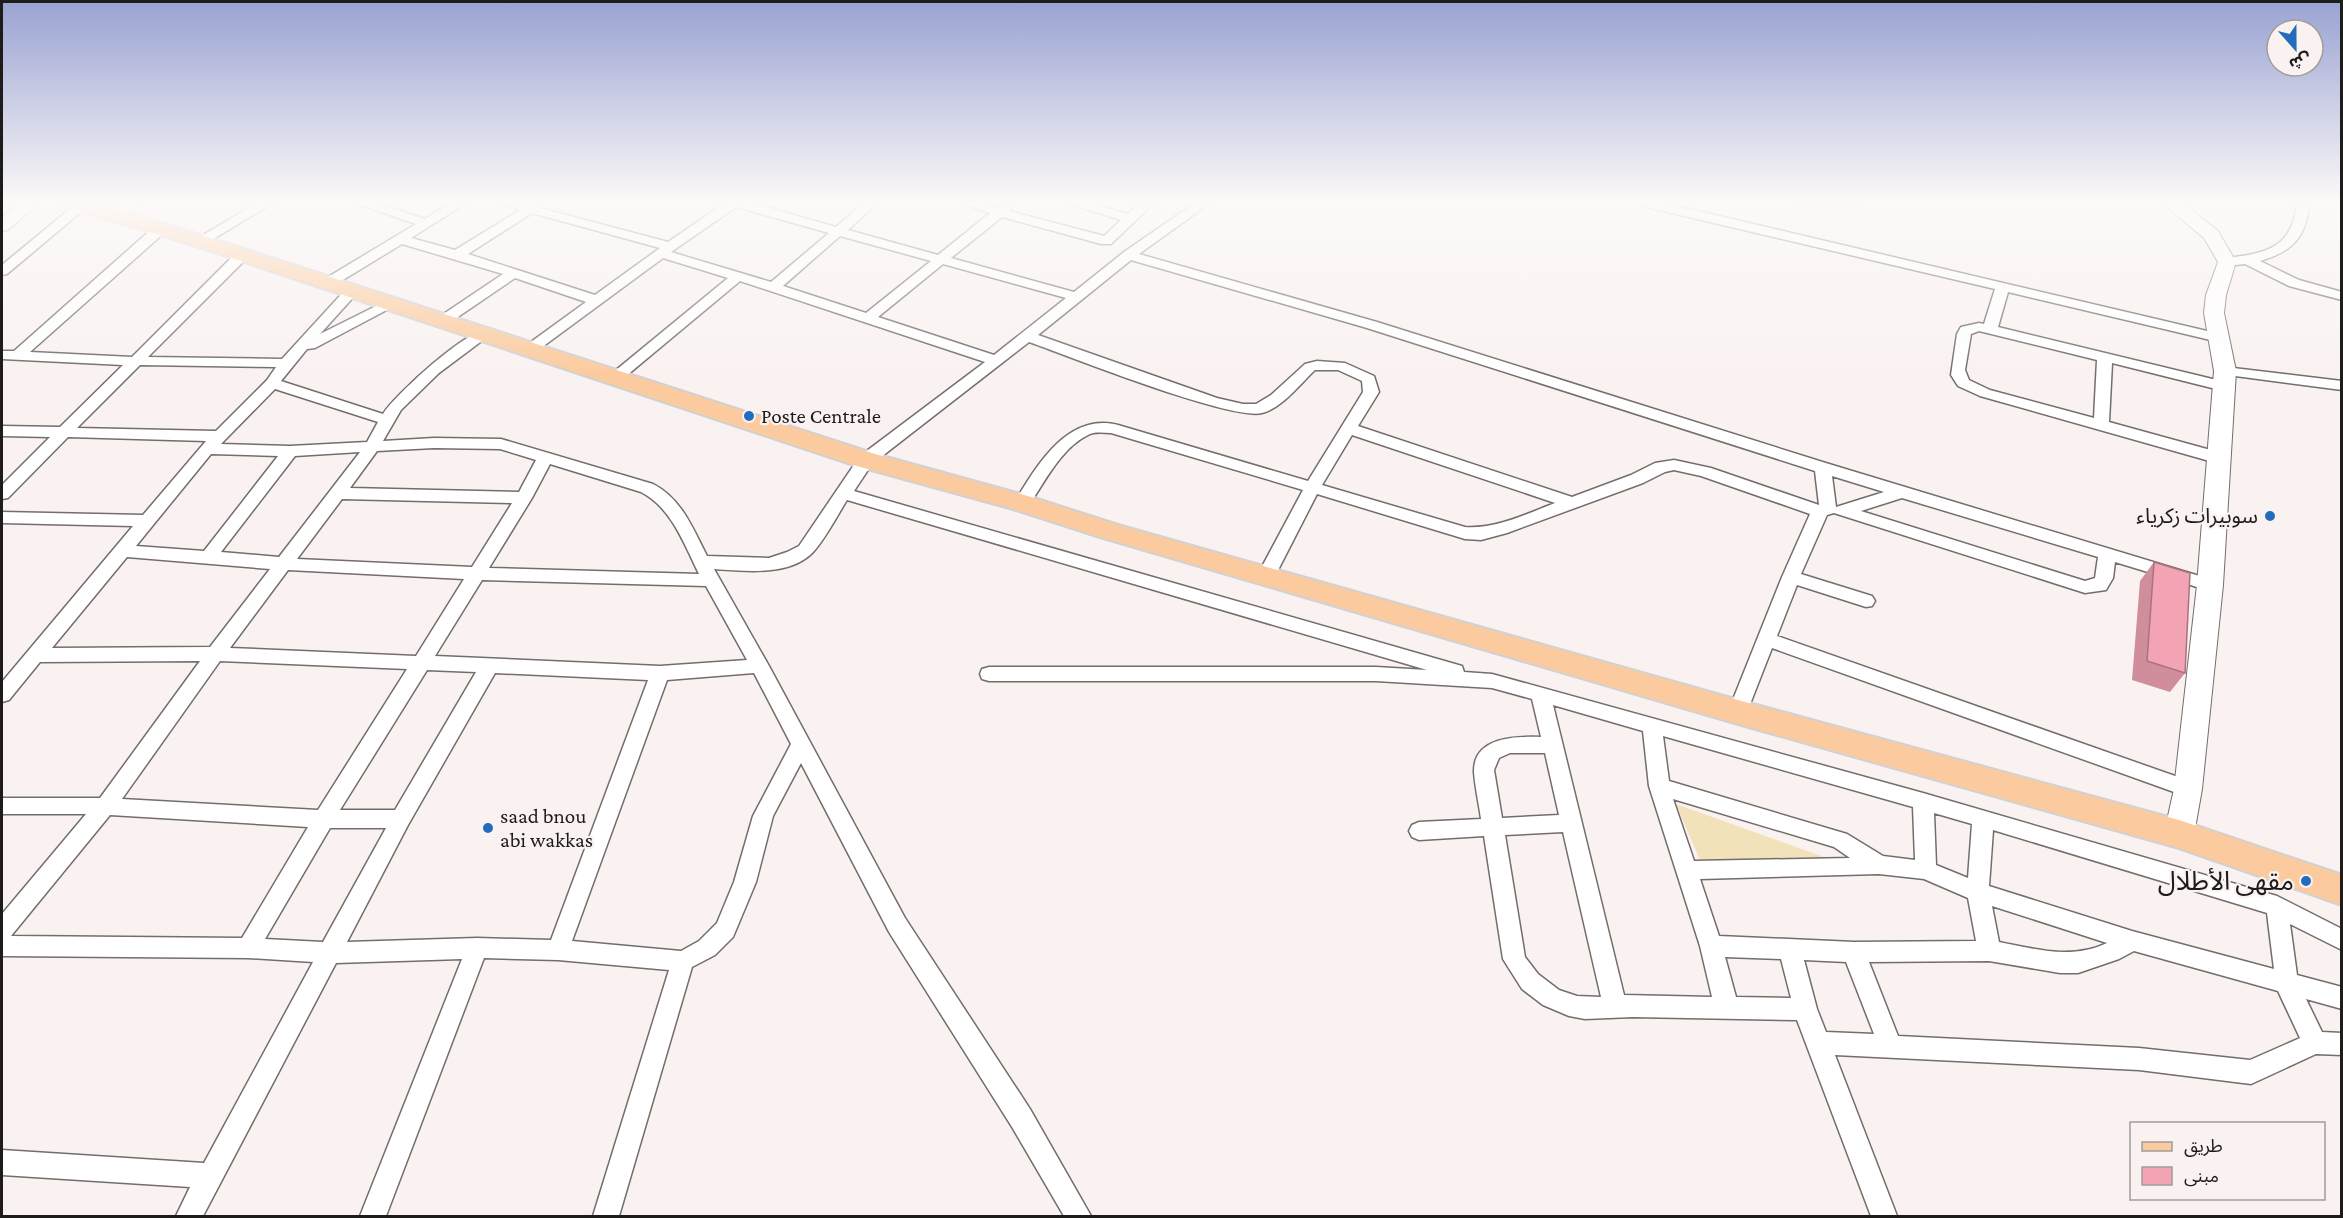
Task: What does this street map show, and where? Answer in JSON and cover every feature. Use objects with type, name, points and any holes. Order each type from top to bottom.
[{"type":"main road","points":[[257,260],[866,460],[1022,503],[1109,531],[1738,712],[2179,834],[2342,890]]},
{"type":"main road","points":[[2179,834],[2188,789],[2210,585],[2219,458],[2224,379],[2214,313],[2215,304],[2238,261]]},
{"type":"street","points":[[2,271],[15,260]]},
{"type":"street","points":[[18,355],[125,260]]},
{"type":"street","points":[[2,494],[237,260]]},
{"type":"street","points":[[2,695],[218,436],[272,383],[286,363],[300,350],[340,287],[376,260]]},
{"type":"street","points":[[471,260],[598,301]]},
{"type":"street","points":[[530,350],[653,260]]},
{"type":"street","points":[[693,260],[867,320],[996,361]]},
{"type":"street","points":[[773,287],[805,260]]},
{"type":"street","points":[[938,260],[1076,297]]},
{"type":"street","points":[[703,562],[763,565],[795,557],[806,550],[866,460],[1124,260]]},
{"type":"street","points":[[1157,260],[1238,288],[1372,325],[1823,468],[2210,585]]},
{"type":"street","points":[[1888,260],[2219,338]]},
{"type":"street","points":[[2238,261],[2243,260]]},
{"type":"street","points":[[867,320],[942,261]]},
{"type":"street","points":[[2238,261],[2294,283],[2342,296]]},
{"type":"street","points":[[444,320],[513,274]]},
{"type":"street","points":[[615,378],[738,276]]},
{"type":"street","points":[[1990,328],[2003,287]]},
{"type":"street","points":[[300,350],[391,304]]},
{"type":"street","points":[[2219,458],[2101,423],[1985,393],[1959,379],[1957,372],[1966,330],[1979,327],[1990,328],[2105,356],[2224,379],[2342,386]]},
{"type":"street","points":[[2,930],[105,806],[215,654],[286,564],[372,447],[387,420],[406,395],[482,334]]},
{"type":"street","points":[[1028,336],[1212,401],[1243,409],[1266,406],[1310,367],[1324,363],[1364,376],[1371,383],[1371,392],[1312,488],[1266,576]]},
{"type":"street","points":[[2,355],[133,361],[286,363]]},
{"type":"street","points":[[2101,423],[2105,356]]},
{"type":"street","points":[[272,383],[387,420]]},
{"type":"street","points":[[1022,503],[1060,450],[1076,434],[1092,428],[1112,428],[1465,533],[1481,534],[1572,503],[1661,467],[1674,465],[1705,472],[2085,587],[2100,586],[2103,582],[2107,552]]},
{"type":"street","points":[[1347,428],[1572,503]]},
{"type":"street","points":[[2,431],[218,436]]},
{"type":"street","points":[[207,449],[290,451],[477,442],[501,444],[519,447],[545,458],[647,488],[659,494],[676,512],[897,925],[1021,1118],[1078,1216]]},
{"type":"street","points":[[209,556],[290,451]]},
{"type":"street","points":[[249,948],[324,819],[424,662],[524,498],[545,458]]},
{"type":"street","points":[[1738,712],[1791,578],[1830,511],[1823,468]]},
{"type":"street","points":[[1830,511],[1902,492]]},
{"type":"street","points":[[843,493],[1541,696],[1923,801],[2277,906],[2342,940]]},
{"type":"street","points":[[336,494],[524,498]]},
{"type":"street","points":[[2,517],[147,521]]},
{"type":"street","points":[[124,551],[209,556],[286,564],[477,574],[711,580]]},
{"type":"street","points":[[1791,578],[1866,601]]},
{"type":"street","points":[[1767,639],[2188,789]]},
{"type":"street","points":[[34,655],[215,654],[660,673],[760,666]]},
{"type":"street","points":[[189,1216],[332,953],[401,819],[489,667]]},
{"type":"street","points":[[558,950],[660,673]]},
{"type":"street","points":[[988,674],[1376,674],[1492,681]]},
{"type":"street","points":[[1541,696],[1615,1006]]},
{"type":"street","points":[[1653,726],[1659,786],[1712,946],[1728,1008]]},
{"type":"street","points":[[1553,746],[1506,745],[1493,750],[1484,760],[1514,959],[1523,976],[1538,991],[1582,1008],[1615,1006],[1805,1009]]},
{"type":"street","points":[[2,946],[249,948],[332,953],[477,948],[558,950],[683,962],[707,948],[725,930],[745,882],[763,816],[800,746]]},
{"type":"street","points":[[1659,786],[1840,840],[1879,865]]},
{"type":"street","points":[[1923,801],[1926,870]]},
{"type":"street","points":[[2,806],[105,806],[324,819],[401,819]]},
{"type":"street","points":[[1983,819],[1978,892],[1989,951]]},
{"type":"street","points":[[1419,831],[1571,823]]},
{"type":"street","points":[[1688,870],[1758,867],[1827,870],[1879,865],[1926,870],[1978,892],[2132,941],[2287,985],[2342,998]]},
{"type":"street","points":[[2277,906],[2287,985],[2315,1042]]},
{"type":"street","points":[[1712,946],[1854,952],[1989,951],[2060,963],[2078,963],[2111,952],[2132,941]]},
{"type":"street","points":[[373,1216],[477,948]]},
{"type":"street","points":[[1790,949],[1805,1009],[1884,1216]]},
{"type":"street","points":[[1854,952],[1890,1046]]},
{"type":"street","points":[[606,1216],[683,962]]},
{"type":"street","points":[[1819,1043],[2139,1059],[2251,1072],[2315,1042],[2342,1044]]},
{"type":"street","points":[[2,1163],[210,1176]]},
{"type":"shaded area","points":[[1676,804],[1838,862],[1702,865]]},
{"type":"building","points":[[2154,562],[2190,573],[2185,673],[2147,661]]},
{"type":"place","name":"Poste Centrale","points":[[749,416]]},
{"type":"place","name":"سوبيرات زكرياء","points":[[2270,516]]},
{"type":"place","name":"saad bnou abi wakkas","points":[[488,828]]},
{"type":"place","name":"مقهى الأطلال","points":[[2306,881]]}]
